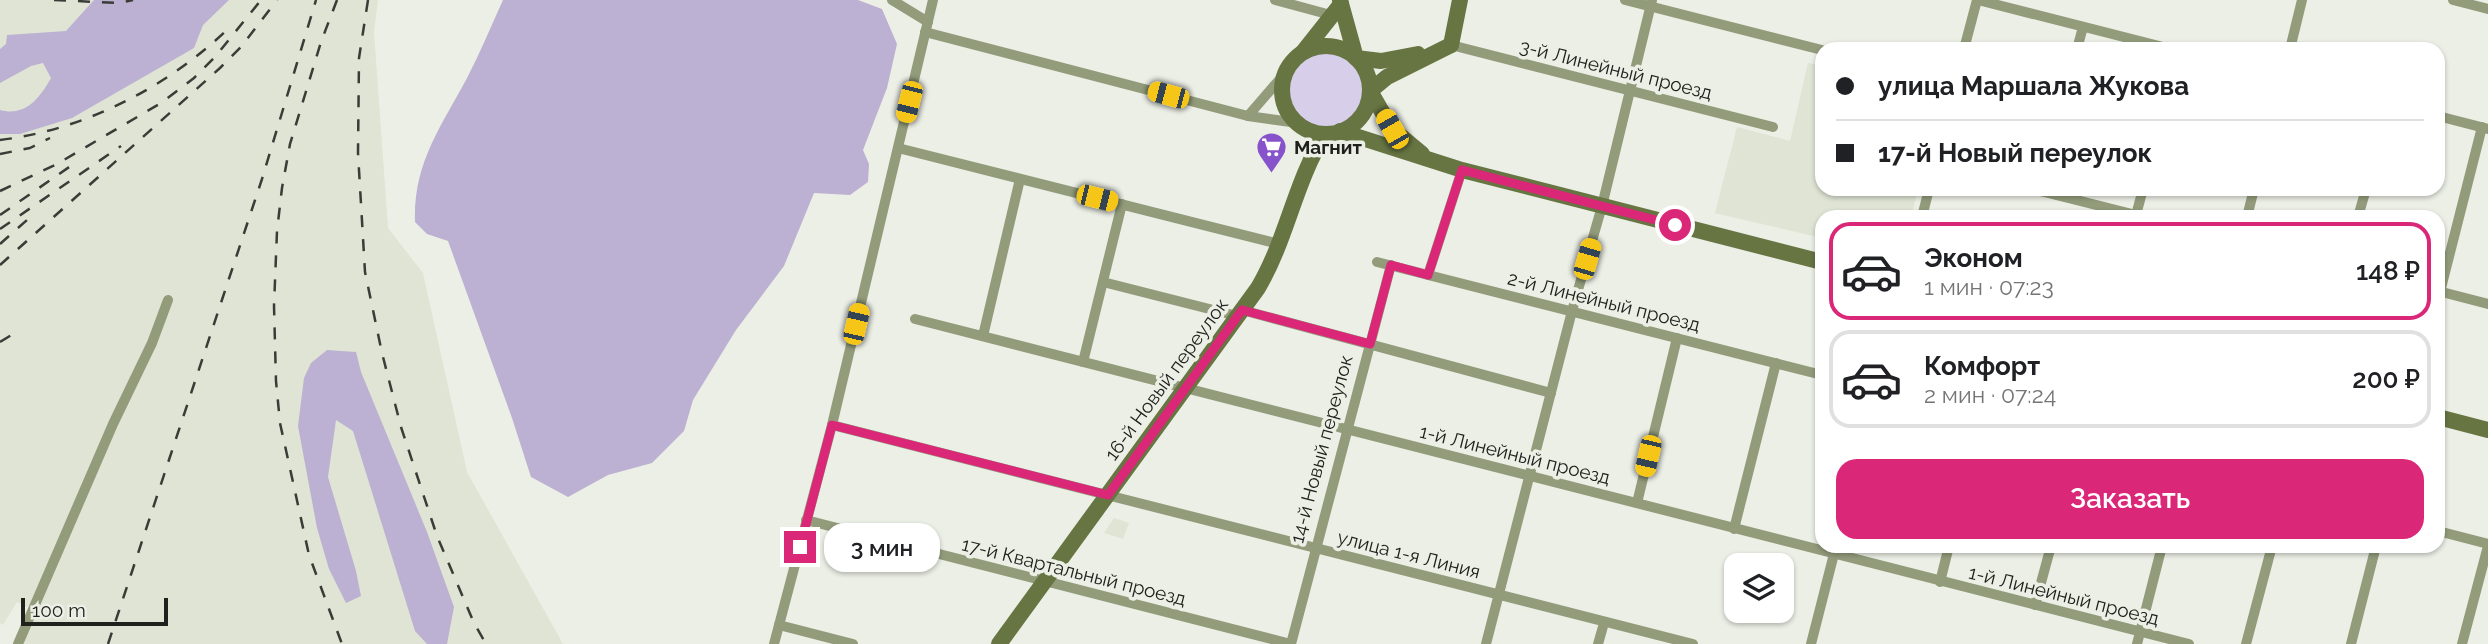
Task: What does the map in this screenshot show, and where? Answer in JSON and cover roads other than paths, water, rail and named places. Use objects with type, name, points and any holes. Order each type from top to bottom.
[{"type":"main road","points":[[1451,45],[1460,0]]},
{"type":"main road","points":[[1311,156],[1299,124],[1290,113],[1283,96],[1286,72],[1341,2]]},
{"type":"main road","points":[[1341,2],[1356,58]]},
{"type":"main road","points":[[1356,58],[1381,61],[1451,45]]},
{"type":"main road","points":[[1332,132],[1351,126],[1360,117],[1367,106],[1370,92],[1387,77],[1451,45]]},
{"type":"main road","points":[[1302,54],[1315,48],[1330,46],[1344,50],[1356,58],[1365,70],[1370,92],[1392,129],[1429,160]]},
{"type":"main road","points":[[1299,124],[1312,131],[1332,132],[1462,170],[1815,260]]},
{"type":"main road","name":"16-й Новый переулок","points":[[999,644],[1187,388],[1271,265],[1311,156],[1332,132]]},
{"type":"main road","points":[[2445,419],[2488,430]]},
{"type":"street","points":[[892,0],[927,27],[1248,116],[1299,124]]},
{"type":"street","points":[[775,644],[832,425],[933,0]]},
{"type":"street","points":[[1275,0],[1327,14],[1328,21]]},
{"type":"street","points":[[1625,0],[1651,3],[1815,48]]},
{"type":"street","points":[[1966,42],[1977,0],[2143,42]]},
{"type":"street","points":[[2292,42],[2302,0]]},
{"type":"street","points":[[2453,0],[2488,9]]},
{"type":"street","points":[[1486,644],[1572,311],[1602,206],[1651,3]]},
{"type":"street","points":[[2079,42],[2083,27]]},
{"type":"street","name":"3-й Линейный проезд","points":[[1451,45],[1773,127]]},
{"type":"street","points":[[1248,116],[1286,72]]},
{"type":"street","points":[[2445,118],[2485,128],[2445,270]]},
{"type":"street","points":[[898,148],[1279,244]]},
{"type":"street","points":[[1428,275],[1462,170]]},
{"type":"street","points":[[983,336],[1020,179]]},
{"type":"street","points":[[2062,196],[2116,210]]},
{"type":"street","points":[[1083,362],[1122,204]]},
{"type":"street","name":"2-й Линейный проезд","points":[[1377,262],[1815,373]]},
{"type":"street","name":"14-й Новый переулок","points":[[1291,644],[1391,265]]},
{"type":"street","points":[[1103,282],[1370,344],[1551,393]]},
{"type":"street","points":[[2445,293],[2488,304]]},
{"type":"street","points":[[18,644],[113,424],[152,343],[168,300]]},
{"type":"street","name":"1-й Линейный проезд","points":[[915,319],[1734,529],[1815,546]]},
{"type":"street","points":[[1637,503],[1677,338]]},
{"type":"street","points":[[1734,529],[1776,363]]},
{"type":"street","name":"улица 1-я Линия","points":[[832,425],[1693,644]]},
{"type":"street","name":"17-й Квартальный проезд","points":[[806,520],[1291,644]]},
{"type":"street","points":[[2445,533],[2488,545],[2462,644]]},
{"type":"street","points":[[1811,644],[1834,553]]},
{"type":"street","name":"1-й Линейный проезд","points":[[1845,553],[1940,582],[2189,644]]},
{"type":"street","points":[[1940,582],[1947,553]]},
{"type":"street","points":[[2035,605],[2049,553]]},
{"type":"street","points":[[2137,644],[2160,553]]},
{"type":"street","points":[[2246,644],[2270,553]]},
{"type":"street","points":[[2351,644],[2374,553]]},
{"type":"street","points":[[1598,644],[1604,623]]},
{"type":"street","points":[[779,625],[853,644]]},
{"type":"railway","points":[[54,0],[119,3],[133,0]]},
{"type":"railway","points":[[0,191],[57,164],[161,103],[194,78],[215,57],[261,0]]},
{"type":"railway","points":[[0,265],[220,68],[241,47],[277,0]]},
{"type":"railway","points":[[108,644],[262,179],[316,0]]},
{"type":"railway","points":[[337,0],[321,42],[290,144],[277,231],[274,306],[280,423],[309,555],[342,644]]},
{"type":"railway","points":[[368,0],[359,58],[358,153],[365,272],[401,427],[437,536],[474,623],[486,644]]},
{"type":"railway","points":[[0,140],[63,126],[124,102],[181,68],[231,26]]},
{"type":"railway","points":[[0,154],[30,148],[50,138]]},
{"type":"railway","points":[[0,229],[121,146]]},
{"type":"railway","points":[[0,215],[75,163]]},
{"type":"railway","points":[[0,244],[27,220]]},
{"type":"railway","points":[[0,342],[13,334]]},
{"type":"place","name":"Магнит","points":[[1271,174]]}]
